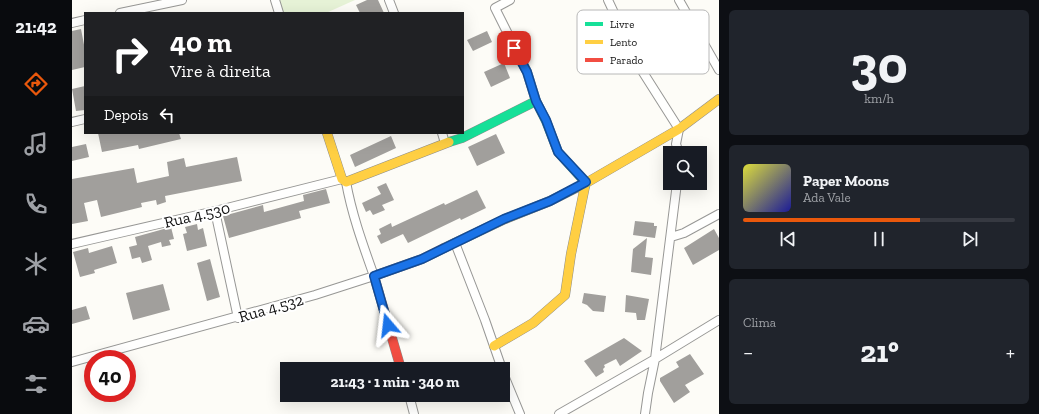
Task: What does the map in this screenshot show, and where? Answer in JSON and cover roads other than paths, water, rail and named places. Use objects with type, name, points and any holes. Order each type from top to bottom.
[{"type":"street","points":[[125,12],[182,0]]},
{"type":"street","points":[[275,0],[279,12]]},
{"type":"street","points":[[389,0],[394,12]]},
{"type":"street","points":[[510,0],[493,4],[527,72],[536,101],[546,120],[558,152],[586,182]]},
{"type":"street","points":[[608,0],[613,10]]},
{"type":"street","points":[[680,0],[686,10]]},
{"type":"street","points":[[72,23],[84,20]]},
{"type":"street","points":[[709,52],[719,70]]},
{"type":"street","points":[[644,74],[679,129],[677,146]]},
{"type":"street","points":[[374,276],[422,259],[504,219],[550,201],[679,129],[719,98]]},
{"type":"street","points":[[344,180],[462,138],[536,101]]},
{"type":"street","points":[[72,122],[84,119]]},
{"type":"street","points":[[327,134],[344,180],[357,228],[374,276],[399,362]]},
{"type":"street","points":[[442,134],[445,143]]},
{"type":"street","name":"Rua 4.530","points":[[72,244],[344,180]]},
{"type":"street","points":[[494,346],[533,323],[565,295],[571,254],[586,182]]},
{"type":"street","points":[[645,414],[655,359],[676,190]]},
{"type":"street","points":[[216,211],[238,318]]},
{"type":"street","points":[[671,237],[684,233],[719,214]]},
{"type":"street","points":[[455,243],[500,362]]},
{"type":"street","name":"Rua 4.532","points":[[72,362],[238,318],[315,296],[374,276]]},
{"type":"street","points":[[560,414],[719,320]]},
{"type":"street","points":[[510,390],[520,414]]},
{"type":"street","points":[[411,402],[414,414]]}]
